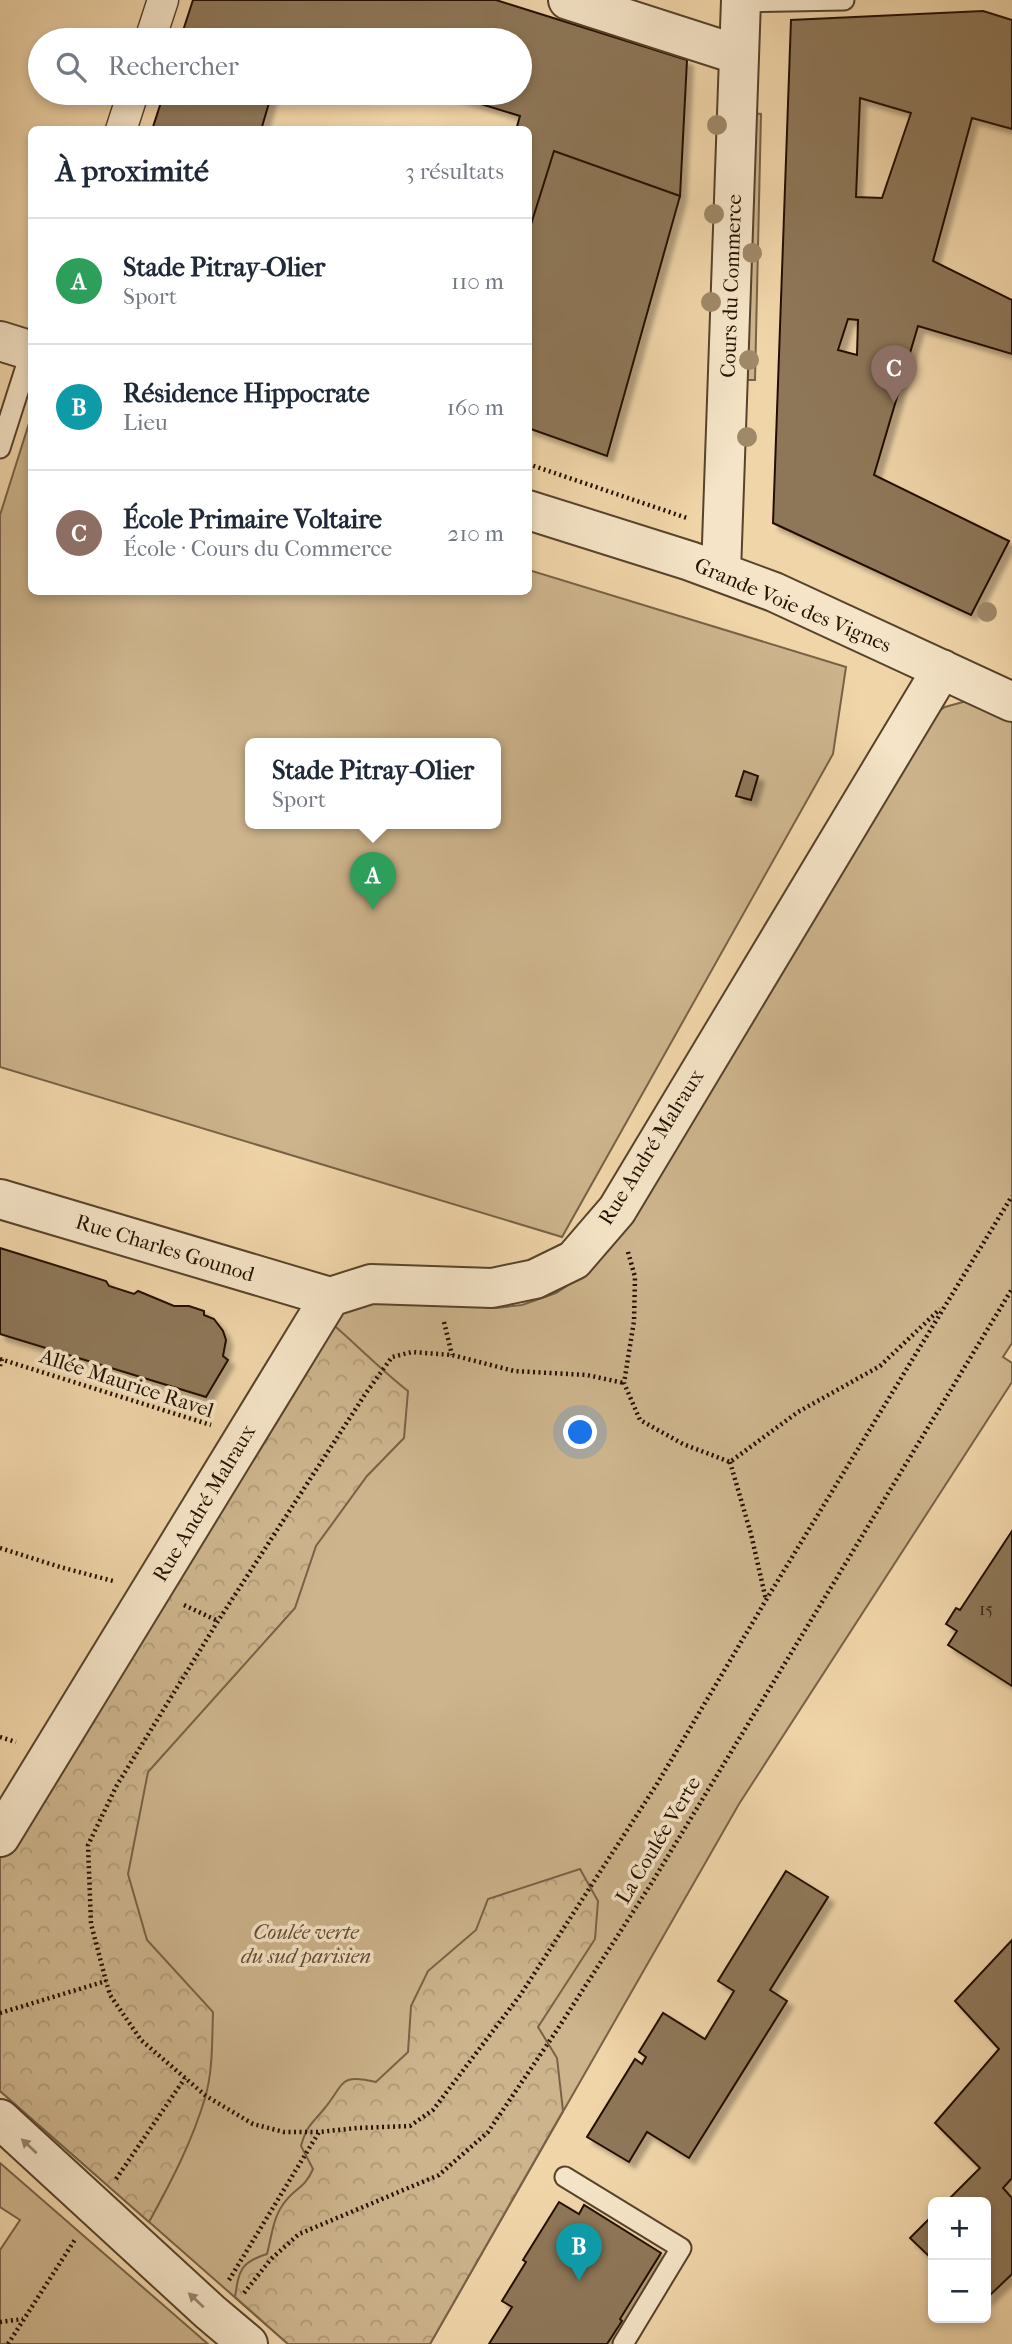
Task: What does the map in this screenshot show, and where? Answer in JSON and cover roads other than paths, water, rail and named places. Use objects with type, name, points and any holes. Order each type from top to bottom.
[{"type":"street","points":[[154,28],[163,0]]},
{"type":"street","points":[[568,0],[739,55]]},
{"type":"street","name":"Cours du Commerce","points":[[721,572],[741,1]]},
{"type":"street","points":[[122,126],[129,105]]},
{"type":"street","points":[[0,341],[28,350]]},
{"type":"street","name":"Grande Voie des Vignes","points":[[532,511],[721,572],[774,592],[1012,702]]},
{"type":"street","name":"Rue André Malraux","points":[[0,1837],[330,1297],[371,1284],[492,1288],[535,1279],[574,1260],[617,1210],[942,669]]},
{"type":"street","name":"Rue Charles Gounod","points":[[0,1199],[330,1297]]},
{"type":"street","points":[[0,2119],[225,2306],[248,2344]]},
{"type":"lane","points":[[741,1],[844,0]]},
{"type":"lane","points":[[0,449],[28,360]]},
{"type":"lane","points":[[565,2177],[681,2248],[623,2344]]},
{"type":"place","name":"École Primaire Voltaire","points":[[894,403]]},
{"type":"place","name":"Stade Pitray-Olier","points":[[373,910]]},
{"type":"place","name":"Résidence Hippocrate","points":[[579,2281]]},
{"type":"park label","name":"Coulée verte du sud parisien","points":[[306,1944]]}]
